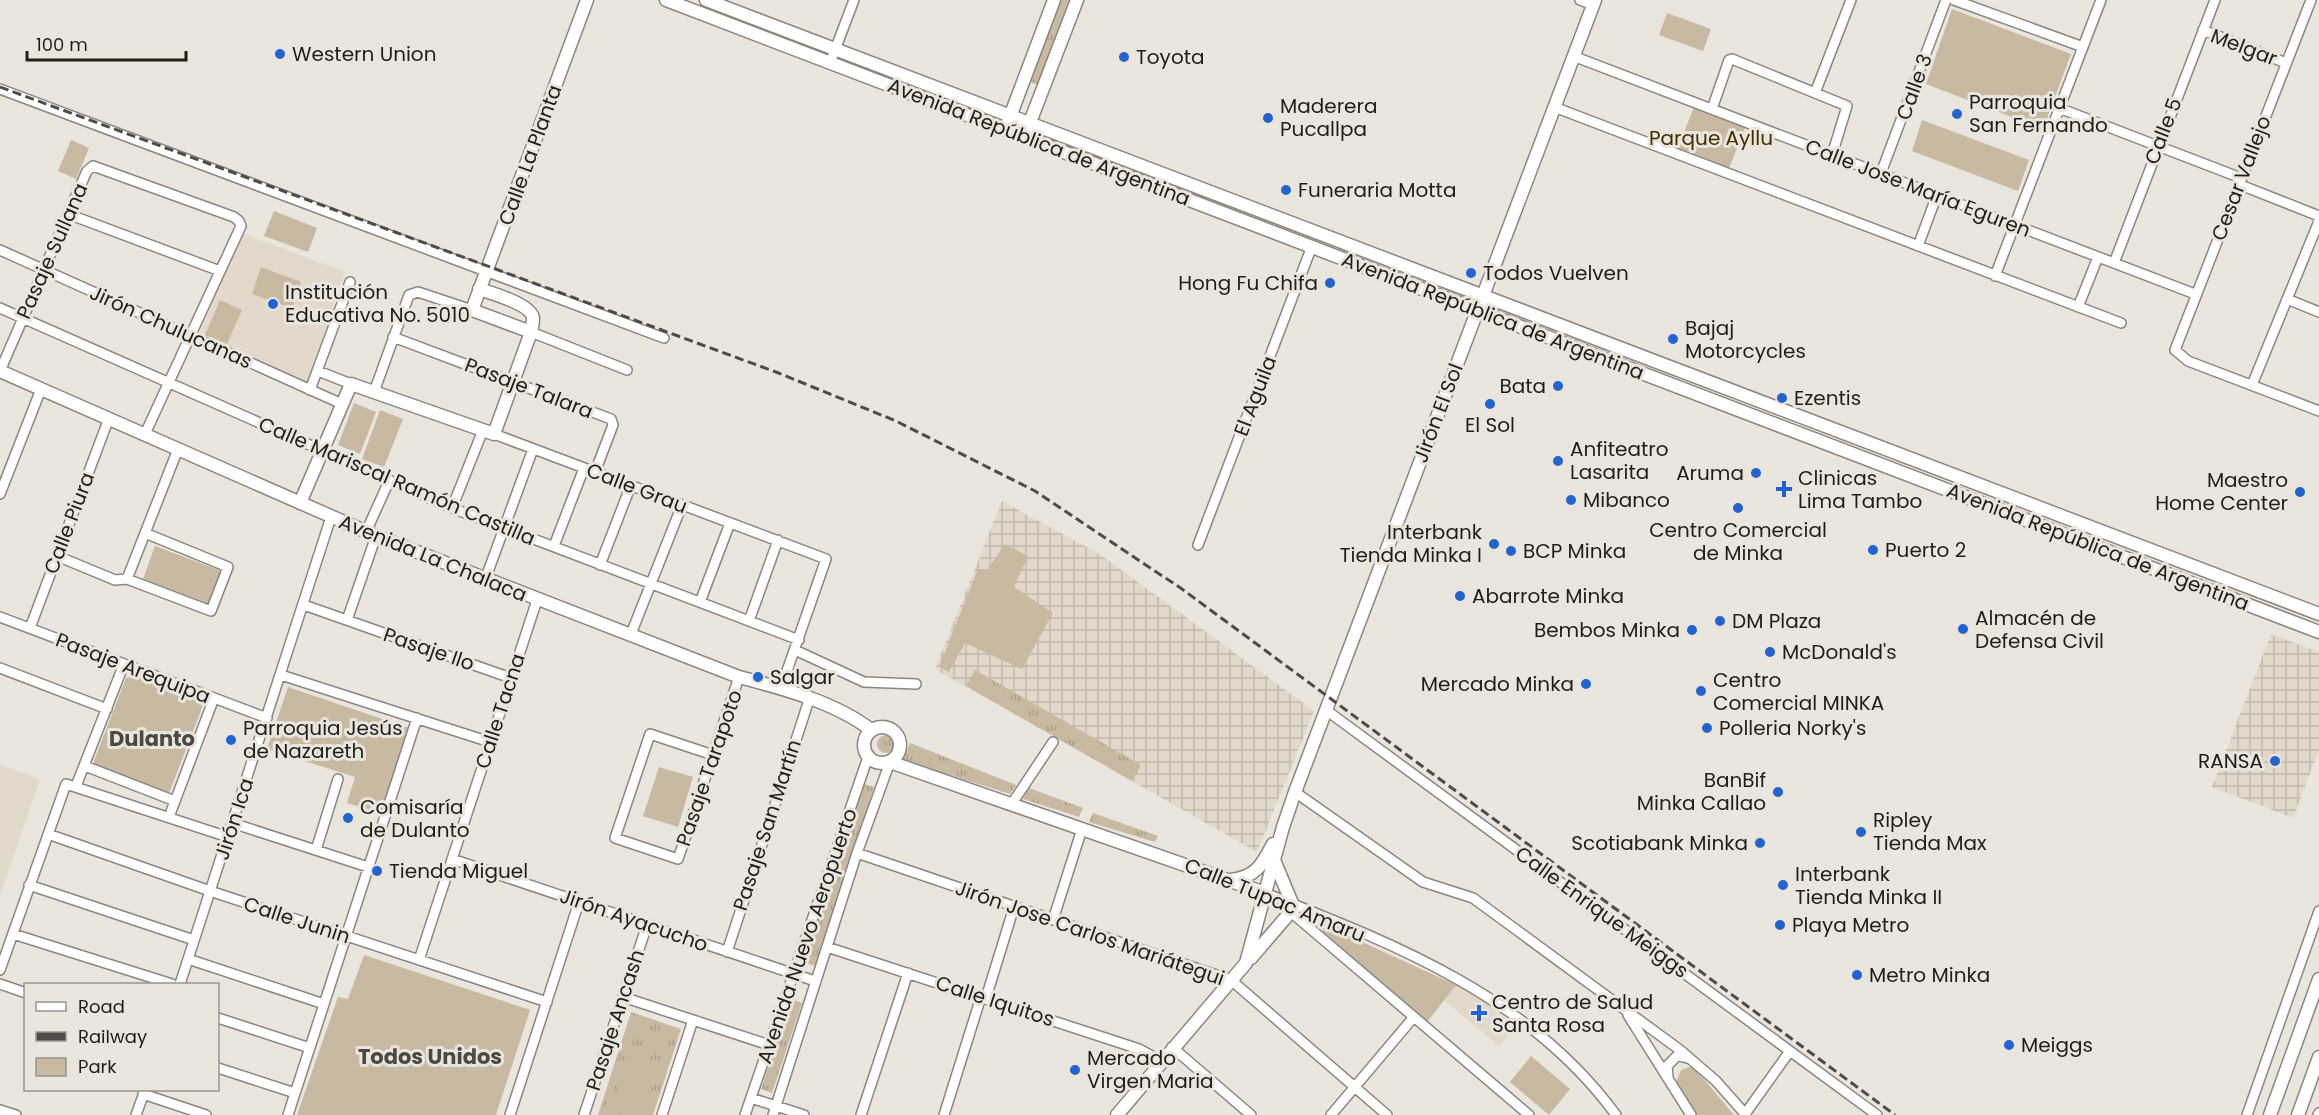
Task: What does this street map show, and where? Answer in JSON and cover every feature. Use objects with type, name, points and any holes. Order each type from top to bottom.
[{"type":"main road","name":"Calle La Planta","points":[[472,310],[587,0]]},
{"type":"main road","name":"Avenida República de Argentina","points":[[666,0],[2319,632]]},
{"type":"main road","name":"Avenida República de Argentina","points":[[706,0],[2319,614]]},
{"type":"main road","points":[[1005,130],[1054,0]]},
{"type":"main road","points":[[1024,137],[1077,0]]},
{"type":"main road","name":"Jirón El Sol","points":[[1246,963],[1282,827],[1594,3]]},
{"type":"main road","points":[[479,289],[520,304],[530,311],[533,317],[531,332],[514,380],[488,432]]},
{"type":"main road","points":[[472,310],[531,332]]},
{"type":"main road","name":"Avenida La Chalaca","points":[[0,371],[371,534],[739,677],[781,688],[854,717],[871,730]]},
{"type":"main road","points":[[300,503],[351,384]]},
{"type":"main road","name":"Calle Grau","points":[[351,384],[488,432]]},
{"type":"main road","points":[[882,727],[897,735],[899,750],[890,762],[878,763],[868,757],[864,740],[871,730],[882,727]]},
{"type":"main road","name":"Calle Tupac Amaru","points":[[890,762],[1265,893]]},
{"type":"main road","name":"Jirón El Sol","points":[[1230,880],[1243,879],[1257,871],[1282,827]]},
{"type":"main road","points":[[1118,1115],[1172,1047],[1293,908],[1274,860]]},
{"type":"main road","points":[[2270,1115],[2319,979]]},
{"type":"main road","points":[[2298,1115],[2319,1057]]},
{"type":"street","points":[[830,63],[854,0]]},
{"type":"street","points":[[1580,0],[1594,3]]},
{"type":"street","points":[[1815,93],[1851,0]]},
{"type":"street","name":"Calle 3","points":[[1881,173],[1946,0]]},
{"type":"street","points":[[1954,0],[2083,48]]},
{"type":"street","points":[[1995,276],[2101,0]]},
{"type":"street","name":"Calle 5","points":[[2114,263],[2157,146],[2215,0]]},
{"type":"street","name":"Cesar Vallejo","points":[[2252,385],[2180,356],[2175,350],[2311,0]]},
{"type":"street","name":"Melgar","points":[[2203,30],[2286,63]]},
{"type":"street","name":"Calle Jose María Eguren","points":[[1573,56],[2195,294]]},
{"type":"street","points":[[1712,109],[1730,58],[1848,107],[1832,155]]},
{"type":"street","points":[[0,89],[664,338]]},
{"type":"street","points":[[1554,107],[2121,323]]},
{"type":"street","points":[[2059,108],[2157,146],[2319,216]]},
{"type":"street","name":"Pasaje Sullana","points":[[0,371],[87,171],[93,166],[239,220],[241,226],[220,271]]},
{"type":"street","points":[[1918,246],[1937,195]]},
{"type":"street","points":[[68,214],[220,271],[145,434]]},
{"type":"street","points":[[2319,221],[2252,385],[2319,411]]},
{"type":"street","name":"El Aguila","points":[[1198,545],[1312,246]]},
{"type":"street","name":"Jirón Chulucanas","points":[[0,250],[342,404]]},
{"type":"street","points":[[2078,307],[2098,257]]},
{"type":"street","points":[[310,390],[350,282]]},
{"type":"street","points":[[374,392],[406,298],[413,292],[472,310]]},
{"type":"street","points":[[2287,300],[2319,312]]},
{"type":"street","name":"Calle Mariscal Ramón Castilla","points":[[0,308],[389,482],[503,529],[554,546],[799,640]]},
{"type":"street","points":[[531,332],[627,370]]},
{"type":"street","name":"Pasaje Talara","points":[[393,337],[514,380],[611,419],[613,425],[595,472]]},
{"type":"street","name":"Calle Grau","points":[[318,371],[351,384]]},
{"type":"street","points":[[0,494],[41,388]]},
{"type":"street","name":"Calle Piura","points":[[30,628],[109,418]]},
{"type":"street","points":[[452,508],[488,432]]},
{"type":"street","name":"Calle Grau","points":[[488,432],[822,556],[827,562],[781,688]]},
{"type":"street","points":[[127,579],[178,449]]},
{"type":"street","points":[[485,580],[533,449]]},
{"type":"street","points":[[554,546],[584,468]]},
{"type":"street","points":[[347,620],[371,534],[389,482]]},
{"type":"street","points":[[600,565],[631,485]]},
{"type":"street","points":[[631,634],[682,505]]},
{"type":"street","name":"Jirón Ica","points":[[180,983],[331,517]]},
{"type":"street","points":[[700,602],[730,522]]},
{"type":"street","points":[[57,556],[115,580],[127,579],[211,611],[228,567],[145,533]]},
{"type":"street","points":[[750,621],[778,540]]},
{"type":"street","name":"Calle Tacna","points":[[419,960],[537,600]]},
{"type":"street","name":"Pasaje Ilo","points":[[304,605],[511,678]]},
{"type":"street","name":"Pasaje Arequipa","points":[[0,617],[267,718]]},
{"type":"street","points":[[795,650],[864,682],[916,684]]},
{"type":"street","points":[[76,786],[124,664]]},
{"type":"street","points":[[0,668],[107,709]]},
{"type":"street","points":[[281,675],[490,742]]},
{"type":"street","name":"Pasaje Tarapoto","points":[[713,755],[650,734],[615,838],[678,859],[713,755],[739,677]]},
{"type":"street","points":[[169,817],[214,698]]},
{"type":"street","name":"Pasaje San Martín","points":[[727,952],[809,700]]},
{"type":"street","name":"Calle Enrique Meiggs","points":[[1326,710],[1877,1115]]},
{"type":"street","points":[[288,1115],[417,718]]},
{"type":"street","points":[[1011,805],[1053,742]]},
{"type":"street","name":"Avenida Nuevo Aeropuerto","points":[[745,1115],[868,757]]},
{"type":"street","name":"Avenida Nuevo Aeropuerto","points":[[774,1110],[857,853],[890,762]]},
{"type":"street","points":[[85,766],[175,801]]},
{"type":"street","points":[[316,850],[338,779]]},
{"type":"street","points":[[0,970],[65,785],[76,786],[228,837]]},
{"type":"street","points":[[1295,792],[1423,882],[1473,898],[1689,1058],[1716,1081],[1745,1115],[1790,1051]]},
{"type":"street","points":[[232,823],[368,867]]},
{"type":"street","points":[[1053,920],[1082,829]]},
{"type":"street","name":"Calle Junin","points":[[48,834],[210,891],[547,1002]]},
{"type":"street","name":"Jirón Jose Carlos Mariátegui","points":[[857,853],[1231,980],[1387,1115]]},
{"type":"street","name":"Jirón Ayacucho","points":[[452,859],[815,981]]},
{"type":"street","points":[[28,885],[194,939]]},
{"type":"street","name":"Calle Tupac Amaru","points":[[1265,893],[1293,908],[1414,958],[1495,1000],[1525,1021],[1572,1063],[1616,1115]]},
{"type":"street","points":[[510,1115],[579,902]]},
{"type":"street","points":[[944,1115],[1014,907]]},
{"type":"street","name":"Calle Tupac Amaru","points":[[1293,908],[1413,1018],[1529,1115]]},
{"type":"street","points":[[2247,1115],[2319,910]]},
{"type":"street","name":"Pasaje Ancash","points":[[584,1115],[647,925]]},
{"type":"street","points":[[13,933],[169,983]]},
{"type":"street","name":"Calle Iquitos","points":[[827,947],[1139,1049],[1161,1061]]},
{"type":"street","points":[[188,959],[324,1004]]},
{"type":"street","points":[[861,1115],[908,973]]},
{"type":"street","points":[[0,984],[24,992]]},
{"type":"street","points":[[623,997],[769,1045]]},
{"type":"street","points":[[1624,1009],[1691,1115]]},
{"type":"street","points":[[219,1018],[310,1048]]},
{"type":"street","points":[[1331,1115],[1413,1018]]},
{"type":"street","points":[[662,1115],[693,1020]]},
{"type":"street","points":[[1172,1047],[1251,1115]]},
{"type":"street","points":[[1668,1079],[1667,1066],[1673,1058],[1678,1055],[1689,1058]]},
{"type":"street","points":[[219,1068],[295,1093]]},
{"type":"street","points":[[136,1115],[144,1092],[206,1115]]},
{"type":"street","points":[[751,1098],[774,1110],[804,1115]]},
{"type":"street","points":[[0,1110],[16,1115]]},
{"type":"shaded area","name":"Institución Educativa No. 5010","points":[[242,233],[345,272],[307,383],[199,335]]},
{"type":"shaded area","points":[[1002,501],[1101,555],[1314,711],[1257,852],[935,669]]},
{"type":"shaded area","name":"RANSA","points":[[2271,634],[2319,652],[2319,750],[2293,818],[2212,787]]},
{"type":"shaded area","points":[[0,765],[40,779],[1,893],[0,892]]},
{"type":"shaded area","name":"Centro de Salud Santa Rosa","points":[[1456,985],[1477,996],[1516,1026],[1499,1046],[1444,1000]]},
{"type":"green space","points":[[1061,0],[1069,0],[1037,85],[1030,81]]},
{"type":"green space","points":[[1952,9],[2071,54],[2043,129],[1926,84]]},
{"type":"green space","points":[[1667,13],[1711,29],[1703,51],[1659,35]]},
{"type":"green space","name":"Parque Ayllu","points":[[1694,107],[1745,128],[1729,168],[1678,148]]},
{"type":"green space","points":[[1922,120],[2029,160],[2018,191],[1912,151]]},
{"type":"green space","points":[[71,140],[89,148],[76,179],[58,171]]},
{"type":"green space","points":[[274,211],[317,228],[308,252],[264,236]]},
{"type":"green space","points":[[261,267],[301,282],[292,308],[252,294]]},
{"type":"green space","points":[[220,300],[242,310],[227,344],[205,335]]},
{"type":"green space","points":[[354,403],[376,412],[360,454],[338,445]]},
{"type":"green space","points":[[380,410],[403,419],[384,467],[362,459]]},
{"type":"green space","points":[[1005,544],[1028,556],[1014,587],[1053,613],[1022,669],[965,643],[949,672],[939,667],[978,569],[988,569]]},
{"type":"green space","points":[[155,546],[224,572],[211,605],[143,579]]},
{"type":"green space","points":[[975,670],[1141,765],[1132,781],[966,686]]},
{"type":"green space","points":[[134,676],[202,702],[202,708],[169,793],[92,766],[126,678]]},
{"type":"green space","points":[[288,687],[409,728],[382,813],[347,803],[355,777],[267,749]]},
{"type":"green space","points":[[886,735],[892,738],[895,744],[892,750],[886,753],[880,750],[877,744],[880,738]]},
{"type":"green space","points":[[910,743],[1016,785],[1010,794],[903,760]]},
{"type":"green space","points":[[659,767],[693,777],[678,827],[643,816]]},
{"type":"green space","points":[[861,783],[874,787],[816,966],[803,962]]},
{"type":"green space","points":[[1029,788],[1083,808],[1079,817],[1023,799]]},
{"type":"green space","points":[[1093,813],[1158,836],[1155,842],[1089,822]]},
{"type":"green space","points":[[1327,926],[1456,985],[1427,1022],[1321,932]]},
{"type":"green space","points":[[364,955],[530,1010],[496,1115],[297,1115],[338,997],[348,999]]},
{"type":"green space","points":[[790,999],[802,1003],[772,1093],[761,1089]]},
{"type":"green space","points":[[631,1012],[681,1029],[653,1115],[598,1115]]},
{"type":"green space","points":[[629,1053],[658,1062],[642,1115],[612,1107]]},
{"type":"green space","points":[[1531,1056],[1570,1089],[1549,1115],[1510,1082]]},
{"type":"green space","points":[[1690,1067],[1697,1071],[1734,1115],[1697,1115],[1676,1083],[1681,1070]]},
{"type":"railway","points":[[0,87],[776,372],[896,421],[1035,491],[1182,589],[1895,1115]]},
{"type":"place","name":"Western Union","points":[[280,54]]},
{"type":"place","name":"Toyota","points":[[1124,57]]},
{"type":"place","name":"Parroquia San Fernando","points":[[1957,114]]},
{"type":"place","name":"Maderera Pucallpa","points":[[1268,118]]},
{"type":"place","name":"Funeraria Motta","points":[[1286,190]]},
{"type":"place","name":"Todos Vuelven","points":[[1471,273]]},
{"type":"place","name":"Hong Fu Chifa","points":[[1330,283]]},
{"type":"place","name":"Institución Educativa No. 5010","points":[[273,304]]},
{"type":"place","name":"Bajaj Motorcycles","points":[[1673,339]]},
{"type":"place","name":"Bata","points":[[1558,386]]},
{"type":"place","name":"Ezentis","points":[[1782,398]]},
{"type":"place","name":"El Sol","points":[[1490,404]]},
{"type":"place","name":"Anfiteatro Lasarita","points":[[1558,461]]},
{"type":"place","name":"Aruma","points":[[1756,473]]},
{"type":"place","name":"Clinicas Lima Tambo","points":[[1784,489]]},
{"type":"place","name":"Maestro Home Center","points":[[2300,492]]},
{"type":"place","name":"Mibanco","points":[[1571,500]]},
{"type":"place","name":"Centro Comercial de Minka","points":[[1738,508]]},
{"type":"place","name":"Interbank Tienda Minka I","points":[[1494,544]]},
{"type":"place","name":"Puerto 2","points":[[1873,550]]},
{"type":"place","name":"BCP Minka","points":[[1511,551]]},
{"type":"place","name":"Abarrote Minka","points":[[1460,596]]},
{"type":"place","name":"DM Plaza","points":[[1720,621]]},
{"type":"place","name":"Almacén de Defensa Civil","points":[[1963,629]]},
{"type":"place","name":"Bembos Minka","points":[[1692,630]]},
{"type":"place","name":"McDonald's","points":[[1770,652]]},
{"type":"place","name":"Salgar","points":[[758,677]]},
{"type":"place","name":"Mercado Minka","points":[[1586,684]]},
{"type":"place","name":"Centro Comercial MINKA","points":[[1701,691]]},
{"type":"place","name":"Polleria Norky's","points":[[1707,728]]},
{"type":"place","name":"Parroquia Jesús de Nazareth","points":[[231,740]]},
{"type":"place","name":"RANSA","points":[[2275,761]]},
{"type":"place","name":"BanBif Minka Callao","points":[[1778,792]]},
{"type":"place","name":"Comisaría de Dulanto","points":[[348,818]]},
{"type":"place","name":"Ripley Tienda Max","points":[[1861,832]]},
{"type":"place","name":"Scotiabank Minka","points":[[1760,843]]},
{"type":"place","name":"Tienda Miguel","points":[[377,871]]},
{"type":"place","name":"Interbank Tienda Minka II","points":[[1783,885]]},
{"type":"place","name":"Playa Metro","points":[[1780,925]]},
{"type":"place","name":"Metro Minka","points":[[1857,975]]},
{"type":"place","name":"Centro de Salud Santa Rosa","points":[[1479,1013]]},
{"type":"place","name":"Meiggs","points":[[2009,1045]]},
{"type":"place","name":"Mercado Virgen Maria","points":[[1075,1070]]},
{"type":"district","name":"Dulanto","points":[[152,738]]},
{"type":"district","name":"Todos Unidos","points":[[430,1056]]}]
